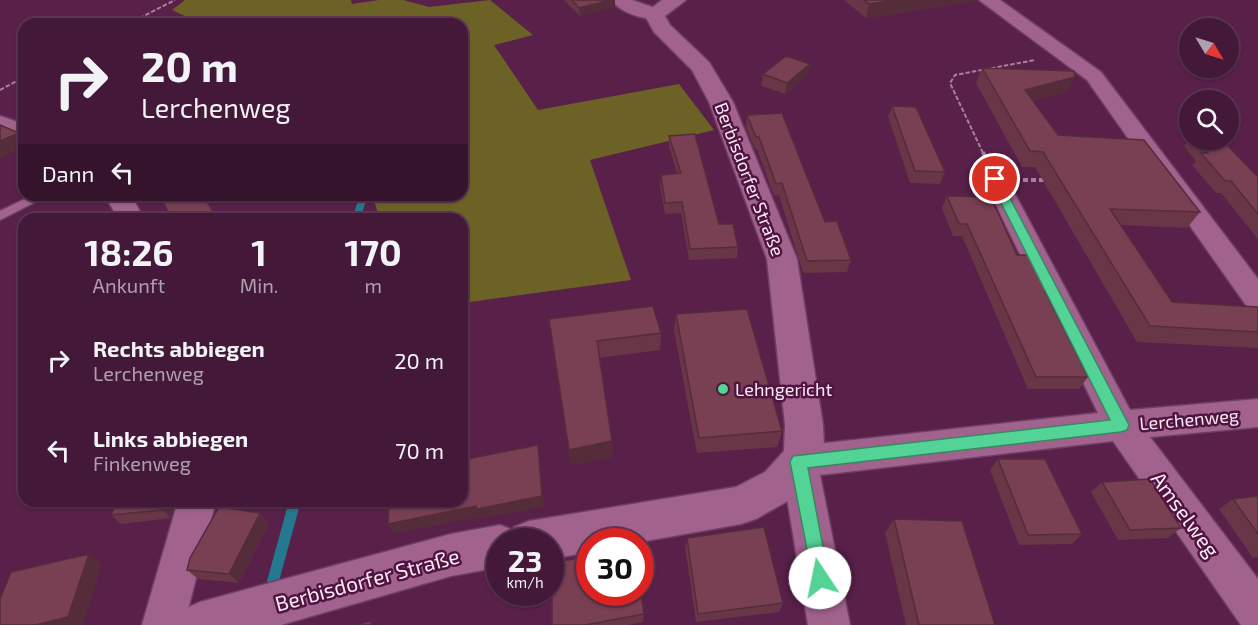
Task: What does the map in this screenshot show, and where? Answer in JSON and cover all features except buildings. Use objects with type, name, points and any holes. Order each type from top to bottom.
[{"type":"street","points":[[620,0],[630,7],[665,7]]},
{"type":"street","points":[[988,0],[1094,76],[1258,300]]},
{"type":"street","name":"Berbisdorfer Straße","points":[[665,7],[661,28],[701,67],[721,102],[782,259],[804,425],[805,447],[799,462]]},
{"type":"street","points":[[0,123],[18,130]]},
{"type":"street","name":"Amselweg","points":[[995,179],[1121,425],[1256,606]]},
{"type":"street","name":"Lerchenweg","points":[[799,462],[1121,425],[1258,413]]},
{"type":"street","points":[[564,536],[741,505],[779,485],[799,462]]},
{"type":"street","points":[[799,462],[829,625]]},
{"type":"street","points":[[163,625],[195,507]]},
{"type":"street","name":"Berbisdorfer Straße","points":[[200,625],[451,555],[486,549]]},
{"type":"lane","points":[[0,216],[31,201]]},
{"type":"path","points":[[140,18],[175,0]]},
{"type":"path","points":[[1054,180],[995,179],[950,83],[955,75],[1065,54]]},
{"type":"path","points":[[0,90],[18,80]]},
{"type":"shaded area","points":[[185,0],[351,0],[352,4],[379,0],[403,0],[429,7],[490,0],[533,35],[494,45],[538,110],[679,84],[714,130],[590,160],[631,280],[468,302],[468,213],[378,213],[374,201],[468,201],[468,18],[189,18],[172,10]]},
{"type":"waterway","points":[[358,213],[362,201]]},
{"type":"waterway","points":[[273,581],[293,507]]},
{"type":"place","name":"Lehngericht","points":[[723,389]]},
{"type":"route","points":[[820,578],[799,462],[1121,425],[995,179]]}]
